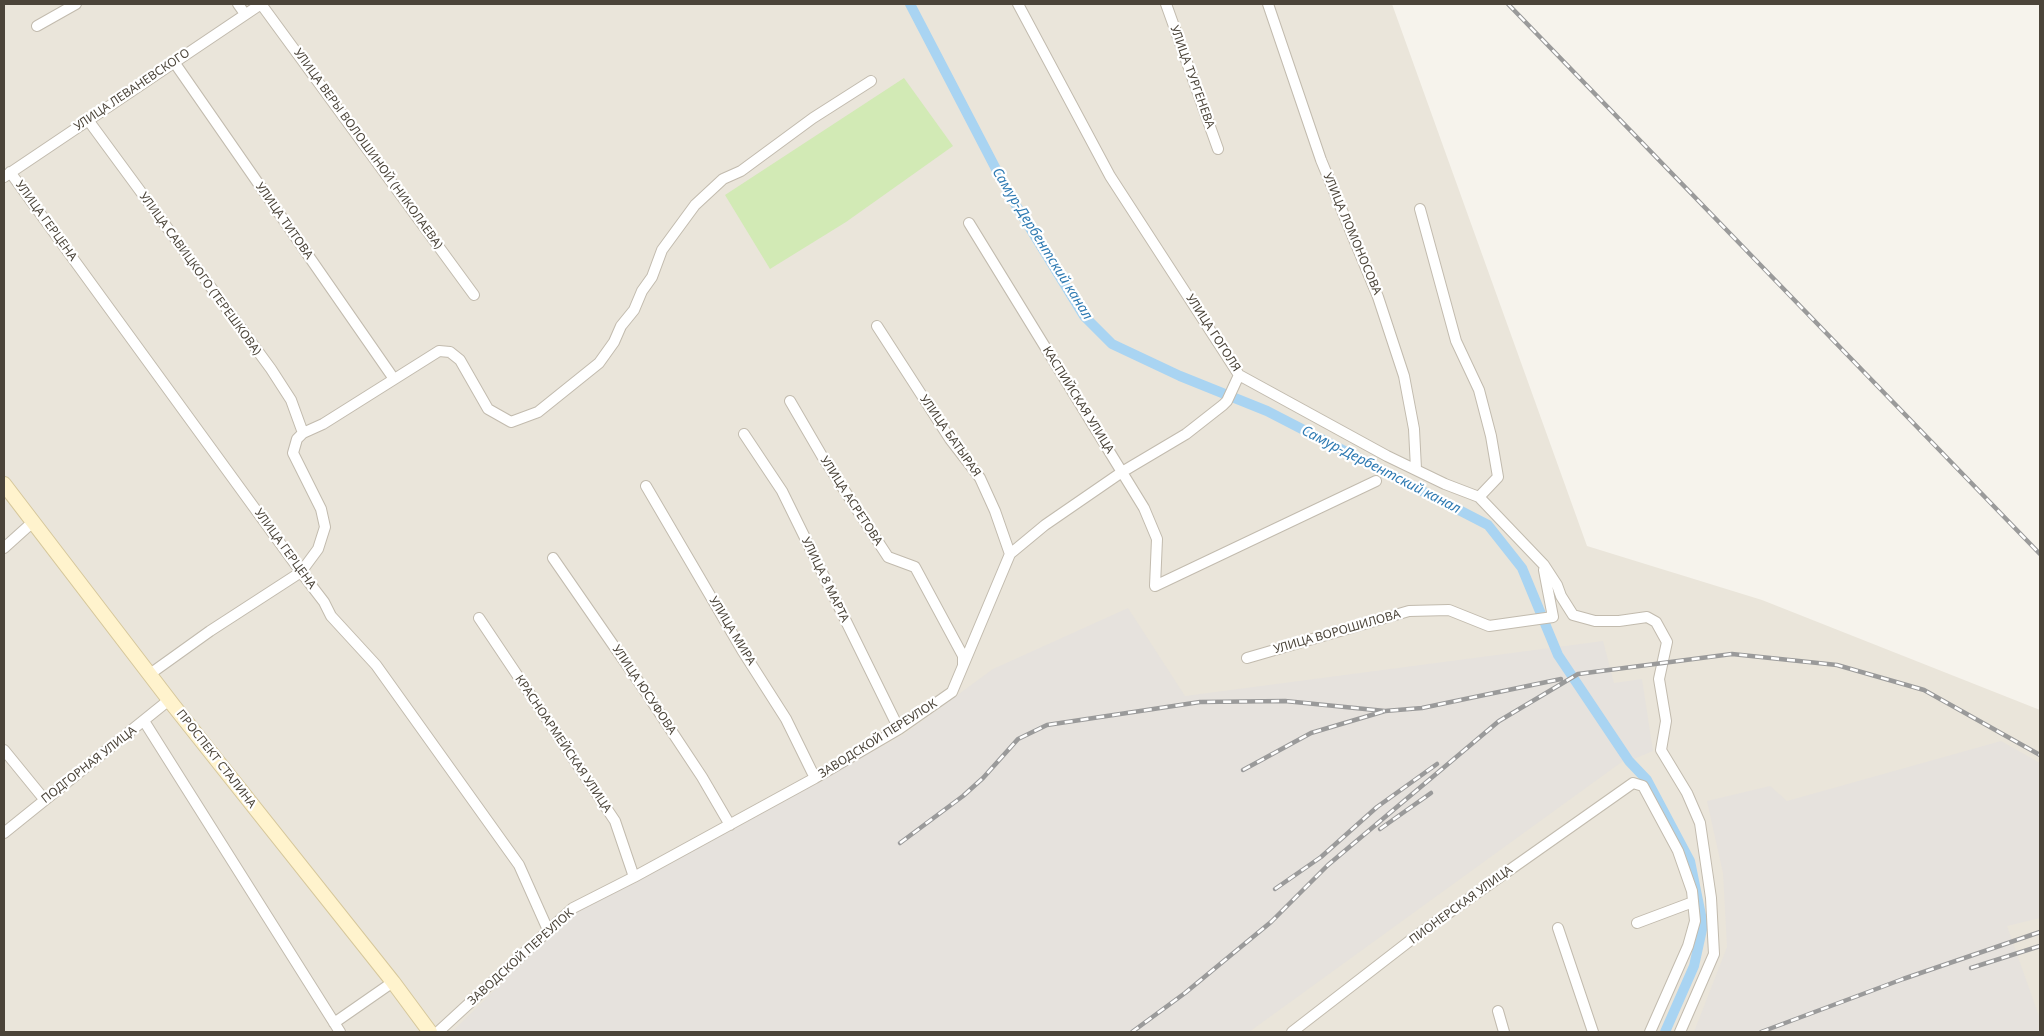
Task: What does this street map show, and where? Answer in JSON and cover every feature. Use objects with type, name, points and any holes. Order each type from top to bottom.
[{"type":"street","points":[[37,26],[76,4]]},
{"type":"street","points":[[238,4],[245,14]]},
{"type":"street","name":"УЛИЦА ЛЕВАНЕВСКОГО","points":[[7,175],[261,4]]},
{"type":"street","name":"УЛИЦА ВЕРЫ ВОЛОШИНОЙ (НИКОЛАЕВА)","points":[[261,4],[474,295]]},
{"type":"street","name":"УЛИЦА ГОГОЛЯ","points":[[1018,4],[1110,176],[1237,380],[1445,484],[1480,497],[1544,565],[1573,615],[1595,621],[1619,621],[1646,617],[1656,622],[1667,642],[1659,679],[1666,721],[1661,750],[1688,793],[1700,823],[1711,898],[1714,954],[1680,1032]]},
{"type":"street","name":"УЛИЦА ТУРГЕНЕВА","points":[[1166,4],[1218,149]]},
{"type":"street","name":"УЛИЦА ЛОМОНОСОВА","points":[[1268,4],[1321,160],[1378,297],[1404,376],[1414,429],[1416,469]]},
{"type":"street","name":"УЛИЦА ТИТОВА","points":[[174,62],[394,379]]},
{"type":"street","points":[[150,674],[210,631],[300,572],[318,549],[325,527],[321,509],[293,454],[297,439],[304,432],[323,424],[439,351],[450,352],[460,360],[488,409],[511,422],[538,412],[599,363],[614,342],[621,326],[634,310],[642,291],[652,277],[662,250],[695,205],[724,179],[741,171],[813,118],[871,81]]},
{"type":"street","name":"УЛИЦА САВИЦКОГО (ТЕРЕШКОВА)","points":[[88,120],[271,369],[291,400],[304,432]]},
{"type":"street","name":"УЛИЦА ГЕРЦЕНА","points":[[7,175],[324,602],[332,616],[376,665],[518,866],[548,930]]},
{"type":"street","points":[[1420,209],[1456,340],[1479,390],[1491,436],[1498,477],[1480,497]]},
{"type":"street","name":"КАСПИЙСКАЯ УЛИЦА","points":[[969,223],[1144,508],[1157,539],[1155,586],[1376,481]]},
{"type":"street","name":"УЛИЦА БАТЫРАЯ","points":[[877,326],[950,439],[980,478],[995,511],[1010,554]]},
{"type":"street","name":"ЗАВОДСКОЙ ПЕРЕУЛОК","points":[[438,1032],[573,908],[634,877],[815,778],[899,729],[952,692],[1010,554],[1045,525],[1122,472],[1186,434],[1227,401],[1237,380]]},
{"type":"street","name":"УЛИЦА АСРЕТОВА","points":[[790,401],[826,464],[888,557],[915,566],[963,656],[963,667]]},
{"type":"street","name":"УЛИЦА 8 МАРТА","points":[[744,434],[782,491],[899,729]]},
{"type":"street","name":"ПРОСПЕКТ СТАЛИНА","points":[[4,484],[173,705],[393,982],[430,1032]]},
{"type":"street","name":"УЛИЦА МИРА","points":[[646,486],[742,650],[786,719],[815,778]]},
{"type":"street","points":[[4,548],[34,521]]},
{"type":"street","name":"УЛИЦА ЮСУФОВА","points":[[553,558],[661,715],[702,777],[730,825]]},
{"type":"street","name":"УЛИЦА ВОРОШИЛОВА","points":[[1247,658],[1409,611],[1449,610],[1489,626],[1553,617],[1544,565]]},
{"type":"street","name":"КРАСНОАРМЕЙСКАЯ УЛИЦА","points":[[479,618],[615,821],[634,877]]},
{"type":"street","name":"ПОДГОРНАЯ УЛИЦА","points":[[4,833],[169,700],[173,705]]},
{"type":"street","points":[[144,721],[340,1032]]},
{"type":"street","points":[[4,750],[44,799]]},
{"type":"street","name":"ПИОНЕРСКАЯ УЛИЦА","points":[[1292,1032],[1416,936],[1633,783],[1643,786],[1678,851],[1692,892],[1693,902]]},
{"type":"street","points":[[1637,923],[1693,902],[1695,921],[1688,946],[1650,1032]]},
{"type":"street","points":[[1558,928],[1593,1032]]},
{"type":"street","points":[[334,1023],[393,982]]},
{"type":"street","points":[[1498,1011],[1504,1032]]},
{"type":"shaded area","points":[[4,4],[1392,4],[1587,546],[1762,600],[2040,710],[2040,1032],[4,1032]]},
{"type":"shaded area","points":[[1128,608],[1185,696],[1603,641],[1614,683],[1642,679],[1653,751],[1629,761],[1623,761],[1249,1032],[452,1032],[569,916],[903,735],[993,669]]},
{"type":"shaded area","points":[[2001,741],[2040,763],[2040,918],[2007,926],[2040,1019],[2040,1032],[1694,1032],[1727,947],[1723,873],[1707,801],[1770,786],[1787,801]]},
{"type":"green space","points":[[904,78],[953,146],[846,222],[770,269],[725,195]]},
{"type":"waterway","name":"Самур-Дербентский канал","points":[[910,4],[1009,194],[1084,316],[1112,344],[1180,376],[1267,411],[1488,525],[1522,568],[1558,655],[1629,761],[1647,780],[1690,861],[1703,925],[1694,966],[1665,1032]]},
{"type":"railway","points":[[1508,4],[2040,554]]},
{"type":"railway","points":[[1132,1032],[1185,993],[1271,922],[1328,865],[1499,721],[1578,674],[1732,654],[1837,665],[1924,690],[2040,755]]},
{"type":"railway","points":[[1243,770],[1311,733],[1385,711],[1422,708],[1561,679]]},
{"type":"railway","points":[[900,843],[963,796],[983,778],[1018,739],[1047,725],[1200,702],[1285,701],[1385,711]]},
{"type":"railway","points":[[1275,889],[1321,857],[1377,807],[1437,764]]},
{"type":"railway","points":[[1380,829],[1431,793]]},
{"type":"railway","points":[[1761,1032],[1903,979],[2040,932]]},
{"type":"railway","points":[[1971,968],[2040,946]]}]
